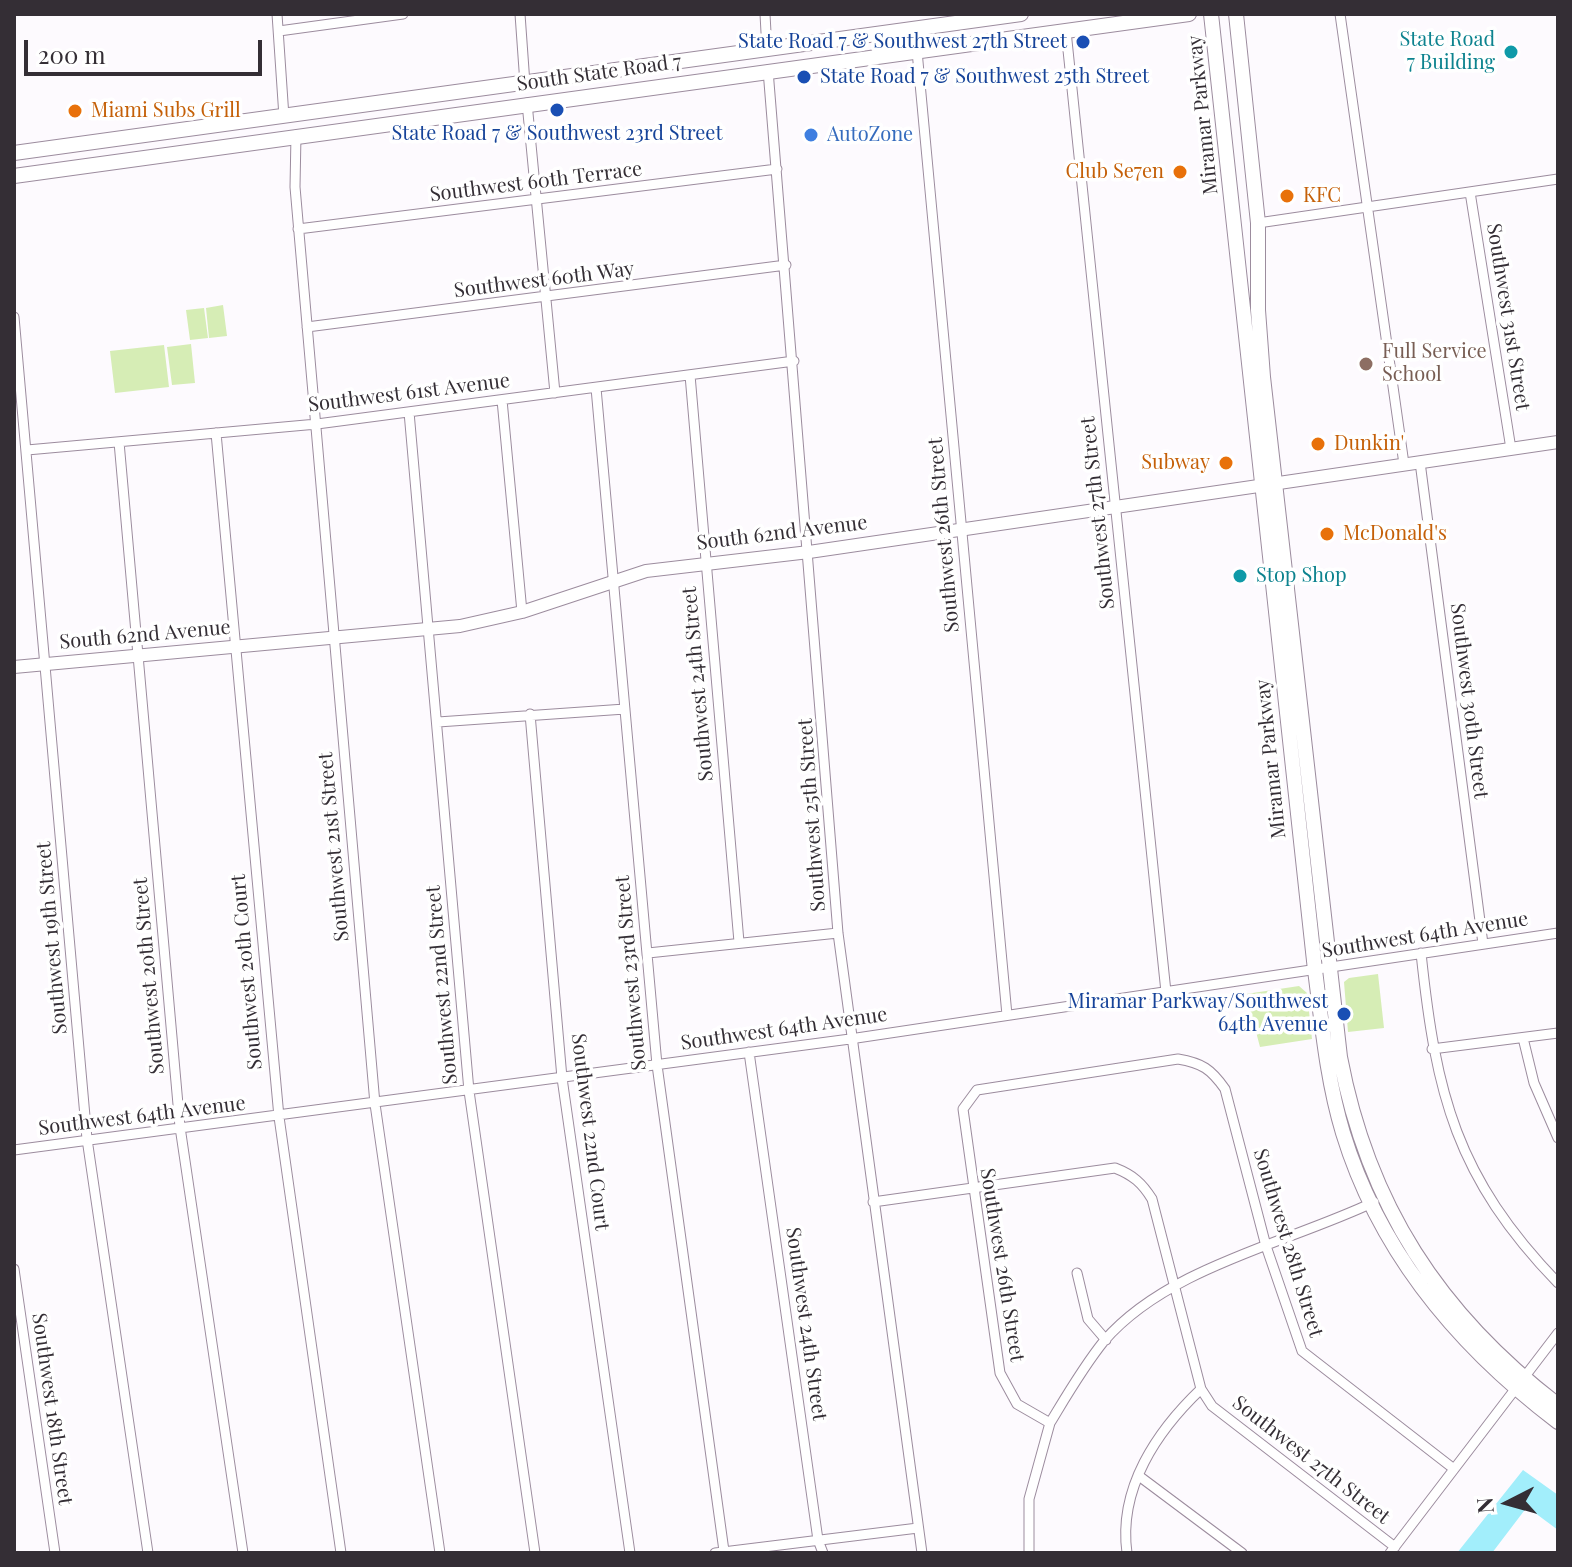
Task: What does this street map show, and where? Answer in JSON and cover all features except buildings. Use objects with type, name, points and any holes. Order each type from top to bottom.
[{"type":"main road","name":"South State Road 7","points":[[14,153],[1021,14]]},
{"type":"main road","name":"South State Road 7","points":[[14,176],[1189,14]]},
{"type":"main road","name":"Miramar Parkway","points":[[1211,14],[1268,484],[1311,798],[1334,1100],[1404,1265],[1469,1347],[1519,1384],[1558,1422]]},
{"type":"main road","name":"Miramar Parkway","points":[[1236,14],[1258,223],[1258,310],[1268,484],[1290,745],[1322,969]]},
{"type":"main road","points":[[768,70],[776,59],[795,47]]},
{"type":"main road","points":[[740,74],[759,63],[767,51]]},
{"type":"main road","points":[[296,135],[320,112]]},
{"type":"main road","points":[[259,141],[277,129],[284,117]]},
{"type":"main road","points":[[131,159],[167,133]]},
{"type":"main road","points":[[1290,745],[1300,756],[1303,783],[1311,798]]},
{"type":"main road","name":"Miramar Parkway","points":[[1519,1384],[1558,1405]]},
{"type":"street","points":[[277,14],[284,117]]},
{"type":"street","points":[[279,31],[403,14]]},
{"type":"street","points":[[520,14],[525,84]]},
{"type":"street","points":[[765,14],[767,51]]},
{"type":"street","points":[[913,14],[914,30]]},
{"type":"street","points":[[1340,14],[1404,464]]},
{"type":"street","name":"Southwest 27th Street","points":[[1066,31],[1166,992]]},
{"type":"street","name":"Southwest 26th Street","points":[[917,51],[1007,1015]]},
{"type":"street","name":"Southwest 25th Street","points":[[768,70],[838,933],[922,1553]]},
{"type":"street","points":[[527,103],[555,393]]},
{"type":"street","name":"Southwest 21st Street","points":[[296,135],[298,229],[375,1104],[440,1553]]},
{"type":"street","name":"Southwest 60th Terrace","points":[[298,229],[777,169]]},
{"type":"street","points":[[1258,223],[1558,179]]},
{"type":"street","name":"Southwest 31st Street","points":[[1470,192],[1511,449]]},
{"type":"street","name":"Southwest 60th Way","points":[[307,327],[545,299],[786,265]]},
{"type":"street","name":"Southwest 19th Street","points":[[14,317],[87,1139],[148,1553]]},
{"type":"street","name":"Southwest 61st Avenue","points":[[27,450],[317,424],[794,361]]},
{"type":"street","name":"Southwest 24th Street","points":[[690,375],[739,942]]},
{"type":"street","name":"Southwest 23rd Street","points":[[596,388],[657,1065],[720,1552]]},
{"type":"street","points":[[502,400],[522,612]]},
{"type":"street","name":"Southwest 22nd Street","points":[[409,412],[469,1091],[535,1553]]},
{"type":"street","name":"Southwest 20th Court","points":[[216,433],[279,1117],[341,1553]]},
{"type":"street","name":"Southwest 20th Street","points":[[119,442],[180,1127],[243,1553]]},
{"type":"street","name":"South 62nd Avenue","points":[[14,667],[428,630],[522,612],[646,571],[809,552],[1116,509],[1558,442]]},
{"type":"street","name":"Southwest 30th Street","points":[[1420,462],[1483,944]]},
{"type":"street","points":[[438,722],[625,709]]},
{"type":"street","name":"Southwest 22nd Court","points":[[530,714],[562,1078],[630,1553]]},
{"type":"street","points":[[648,953],[838,933]]},
{"type":"street","name":"Southwest 64th Avenue","points":[[14,1150],[850,1039],[1558,933]]},
{"type":"street","points":[[1421,953],[1432,1049],[1456,1132],[1482,1189],[1520,1244],[1558,1283]]},
{"type":"street","points":[[1432,1049],[1558,1033]]},
{"type":"street","points":[[1523,1038],[1558,1138]]},
{"type":"street","name":"Southwest 24th Street","points":[[749,1052],[818,1540],[823,1553]]},
{"type":"street","name":"Southwest 26th Street","points":[[1050,1423],[1017,1404],[1000,1373],[963,1109],[977,1090],[1178,1059],[1199,1062]]},
{"type":"street","name":"Southwest 28th Street","points":[[1199,1062],[1212,1069],[1225,1089],[1266,1246],[1302,1351],[1454,1469]]},
{"type":"street","name":"Southwest 27th Street","points":[[972,1189],[1115,1168],[1143,1184],[1152,1199],[1177,1285],[1201,1389],[1212,1406],[1392,1550]]},
{"type":"street","points":[[873,1202],[972,1189]]},
{"type":"street","points":[[1029,1553],[1029,1499],[1050,1423],[1077,1377],[1106,1340],[1141,1308],[1177,1285],[1376,1201]]},
{"type":"street","name":"Southwest 18th Street","points":[[14,1269],[55,1553]]},
{"type":"street","points":[[1077,1273],[1088,1319],[1106,1340]]},
{"type":"street","points":[[1392,1550],[1558,1333]]},
{"type":"street","points":[[1127,1553],[1130,1500],[1151,1447],[1168,1421],[1201,1389]]},
{"type":"street","points":[[1139,1476],[1242,1553]]},
{"type":"street","points":[[720,1552],[918,1528]]},
{"type":"green space","points":[[223,305],[227,336],[209,338],[206,308]]},
{"type":"green space","points":[[204,308],[208,338],[190,340],[186,310]]},
{"type":"green space","points":[[191,344],[195,383],[172,385],[167,347]]},
{"type":"green space","points":[[164,345],[169,387],[115,393],[110,351]]},
{"type":"green space","points":[[1378,974],[1384,1028],[1348,1032],[1344,982],[1349,978]]},
{"type":"green space","points":[[1299,986],[1307,993],[1312,1039],[1260,1047],[1246,994]]},
{"type":"water","points":[[1523,1470],[1558,1495],[1558,1530],[1527,1507],[1492,1553],[1457,1553]]},
{"type":"place","name":"State Road 7 & Southwest 27th Street","points":[[1083,42]]},
{"type":"place","name":"State Road 7 Building","points":[[1511,52]]},
{"type":"place","name":"State Road 7 & Southwest 25th Street","points":[[804,77]]},
{"type":"place","name":"State Road 7 & Southwest 23rd Street","points":[[557,110]]},
{"type":"place","name":"Miami Subs Grill","points":[[75,111]]},
{"type":"place","name":"AutoZone","points":[[811,135]]},
{"type":"place","name":"Club Se7en","points":[[1180,172]]},
{"type":"place","name":"KFC","points":[[1287,196]]},
{"type":"place","name":"Full Service School","points":[[1366,364]]},
{"type":"place","name":"Dunkin'","points":[[1318,444]]},
{"type":"place","name":"Subway","points":[[1226,463]]},
{"type":"place","name":"McDonald's","points":[[1327,534]]},
{"type":"place","name":"Stop Shop","points":[[1240,576]]},
{"type":"place","name":"Miramar Parkway/Southwest 64th Avenue","points":[[1344,1014]]}]
